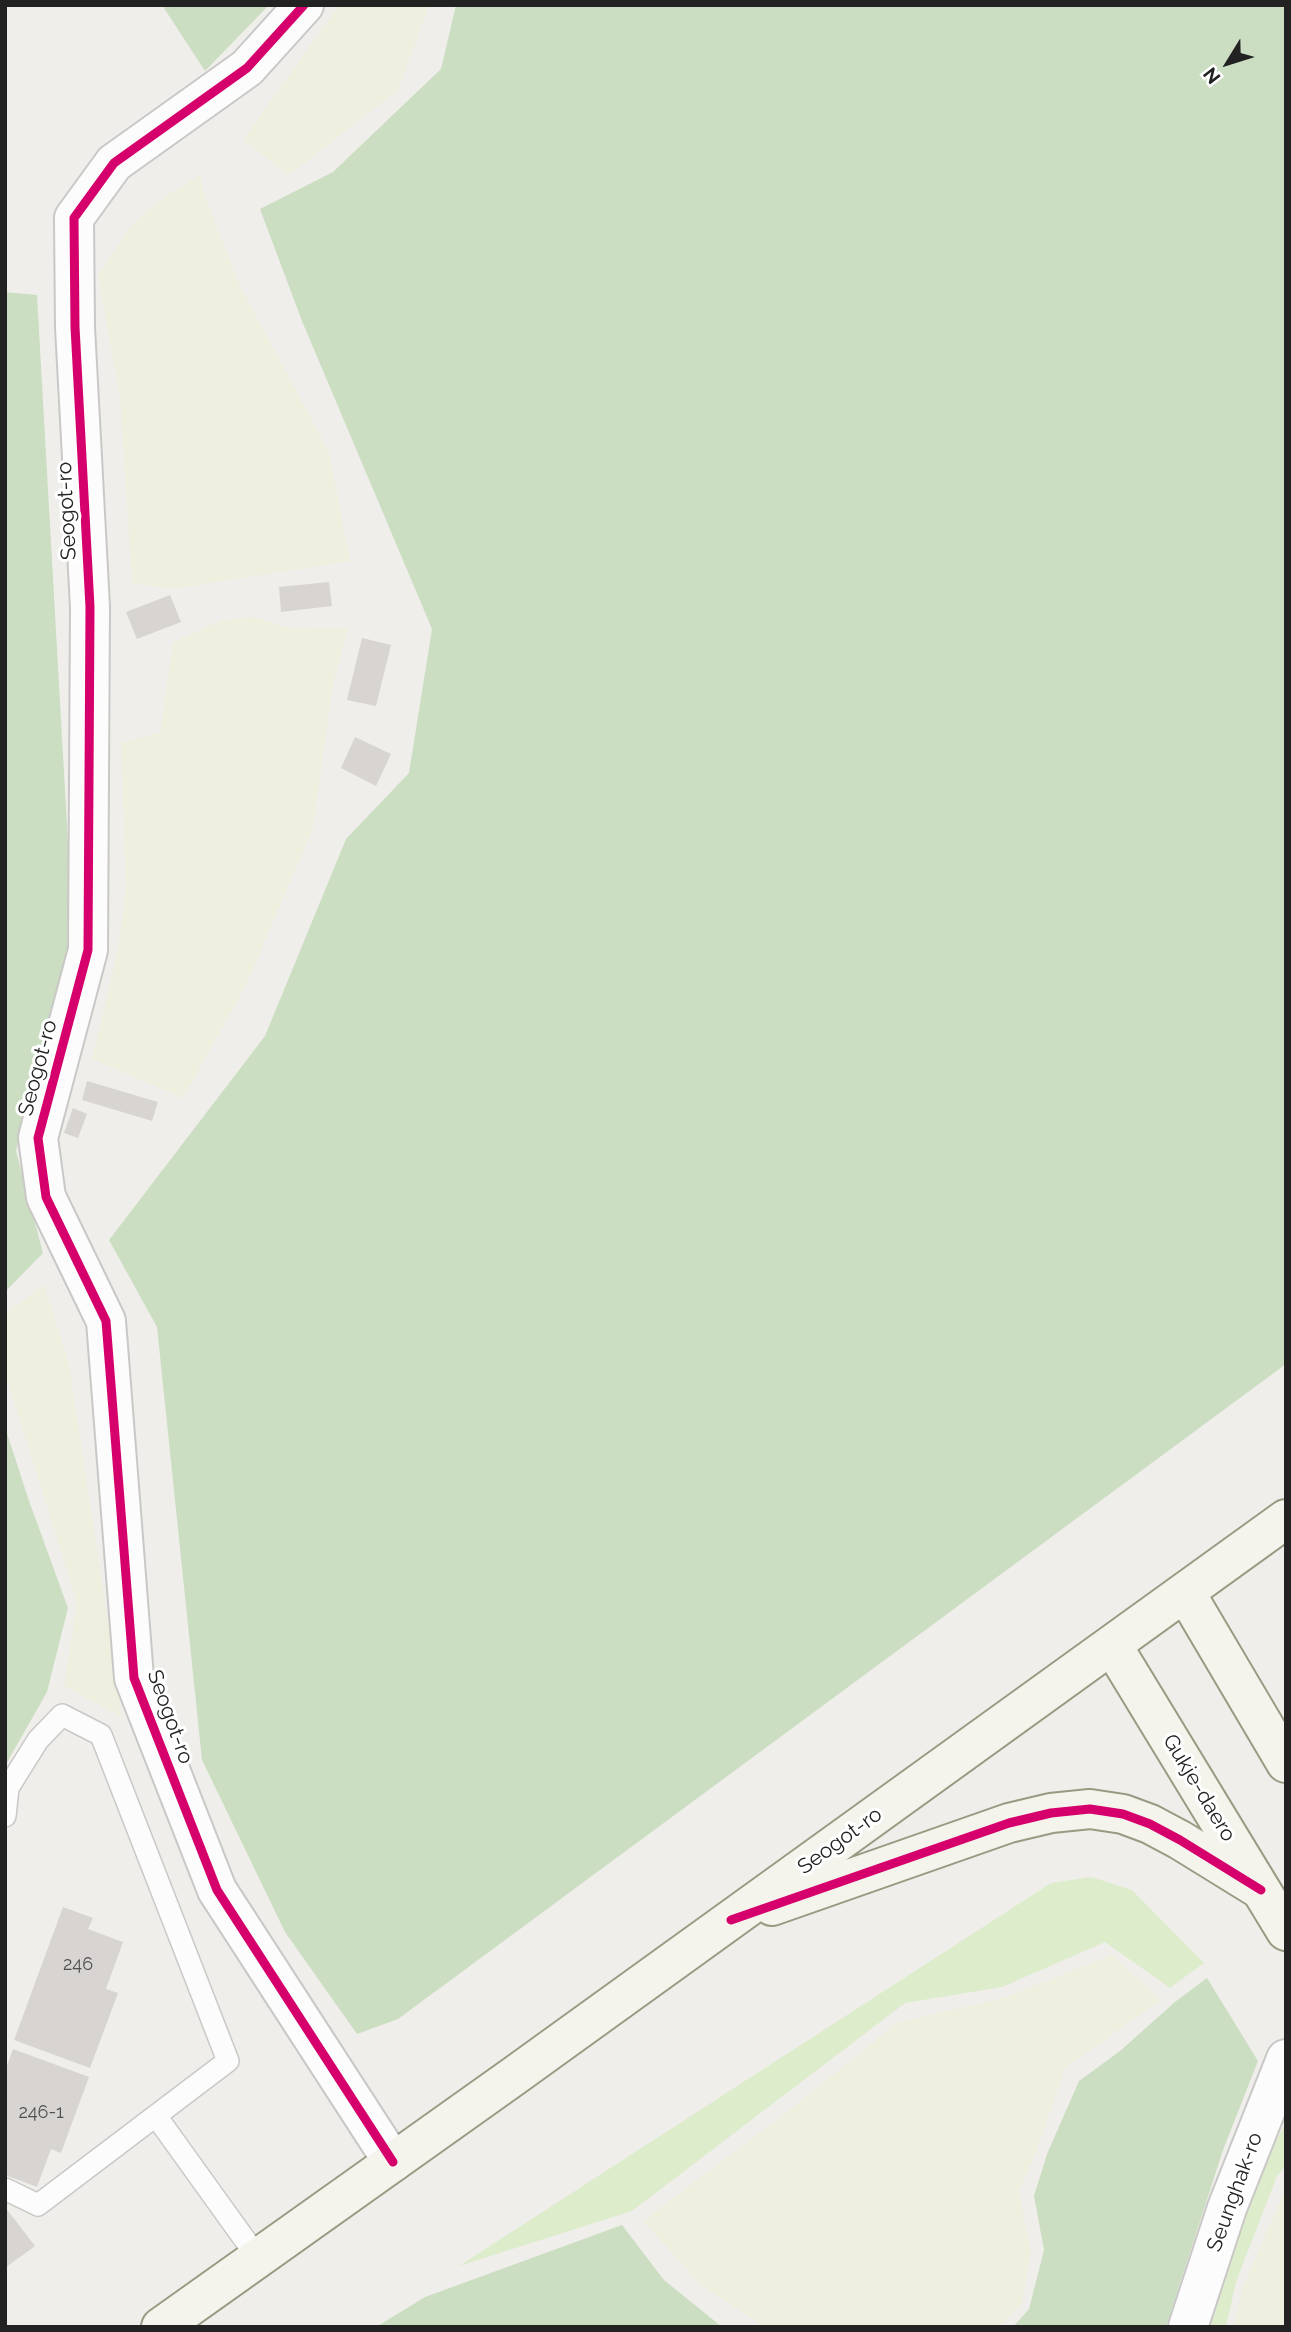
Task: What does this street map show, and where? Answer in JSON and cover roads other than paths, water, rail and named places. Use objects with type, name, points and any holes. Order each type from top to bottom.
[{"type":"main road","name":"Seogot-ro","points":[[162,2327],[1286,1519]]},
{"type":"main road","points":[[1185,1592],[1286,1763]]},
{"type":"main road","name":"Gukje-daero","points":[[1112,1645],[1272,1907]]},
{"type":"main road","points":[[731,1920],[1009,1823],[1051,1813],[1090,1809],[1123,1814],[1150,1824],[1180,1840],[1272,1907]]},
{"type":"street","name":"Seogot-ro","points":[[304,5],[247,68],[114,163],[74,218],[75,327],[90,607],[88,950],[38,1138],[46,1197],[106,1321],[134,1678],[217,1891],[393,2162]]},
{"type":"street","name":"Seunghak-ro","points":[[1188,2327],[1227,2208],[1286,2059]]},
{"type":"lane","points":[[5,1816],[8,1788],[38,1740],[62,1715],[101,1735],[229,2061],[38,2206],[5,2189]]},
{"type":"lane","points":[[156,2116],[258,2258]]}]
